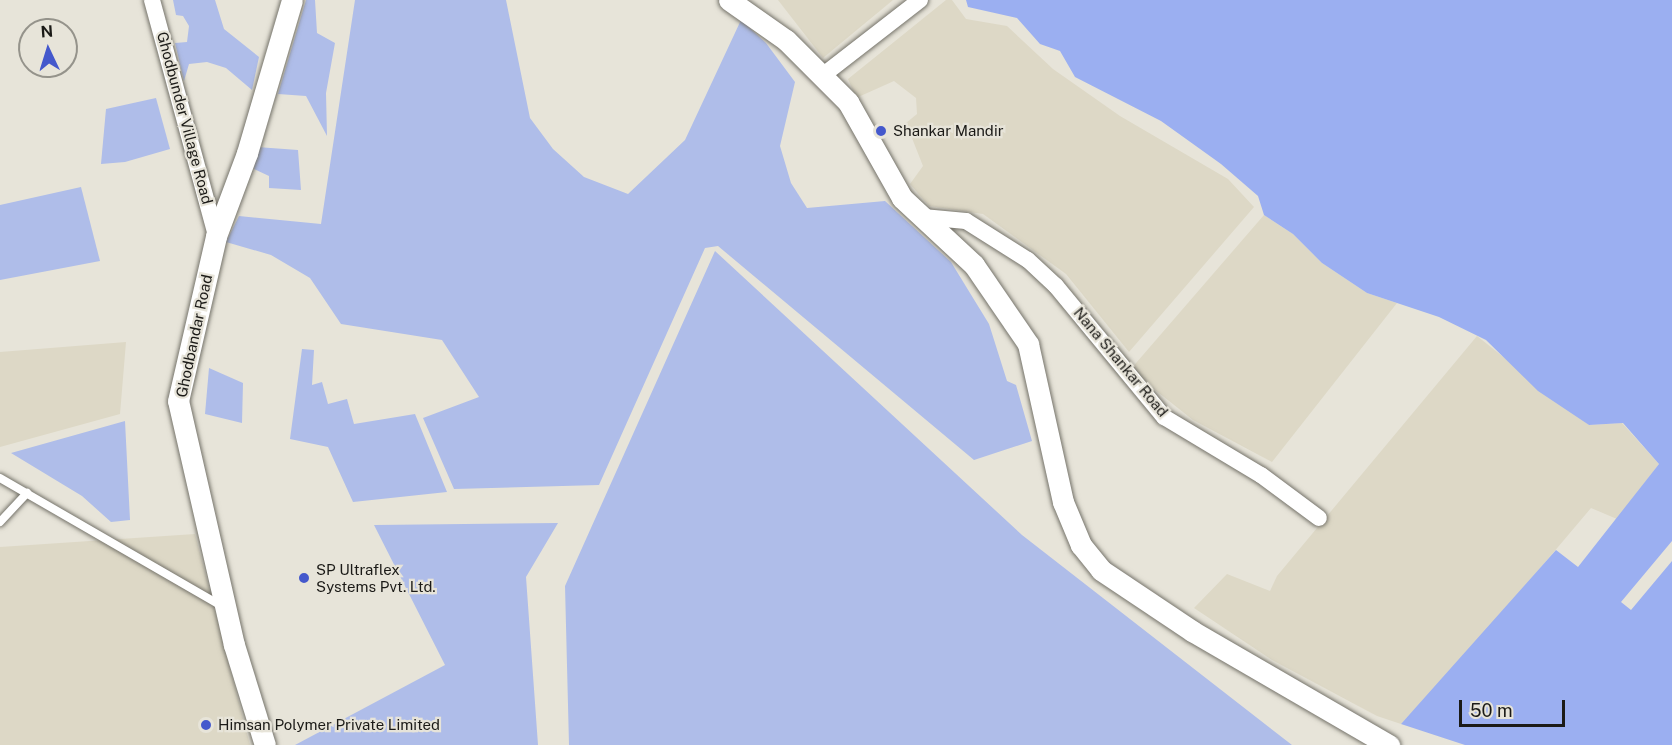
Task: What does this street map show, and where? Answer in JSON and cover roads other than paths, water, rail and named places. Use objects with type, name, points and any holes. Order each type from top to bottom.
[{"type":"street","name":"Ghodbunder Village Road","points":[[152,0],[216,236]]},
{"type":"street","name":"Ghodbandar Road","points":[[265,745],[226,609],[178,401],[216,236],[247,153],[291,0]]},
{"type":"street","points":[[729,0],[786,40],[848,102],[902,198],[974,265],[1028,344],[1063,502],[1081,545],[1101,570],[1191,631],[1389,745]]},
{"type":"street","points":[[822,76],[920,0]]},
{"type":"street","name":"Nana Shankar Road","points":[[923,217],[966,221],[1028,260],[1056,286],[1164,417],[1261,475],[1319,519]]},
{"type":"lane","points":[[0,478],[226,609]]},
{"type":"lane","points":[[0,522],[27,493]]},
{"type":"place","name":"Shankar Mandir","points":[[881,131]]},
{"type":"place","name":"SP Ultraflex Systems Pvt. Ltd.","points":[[304,578]]},
{"type":"place","name":"Himsan Polymer Private Limited","points":[[206,725]]}]
